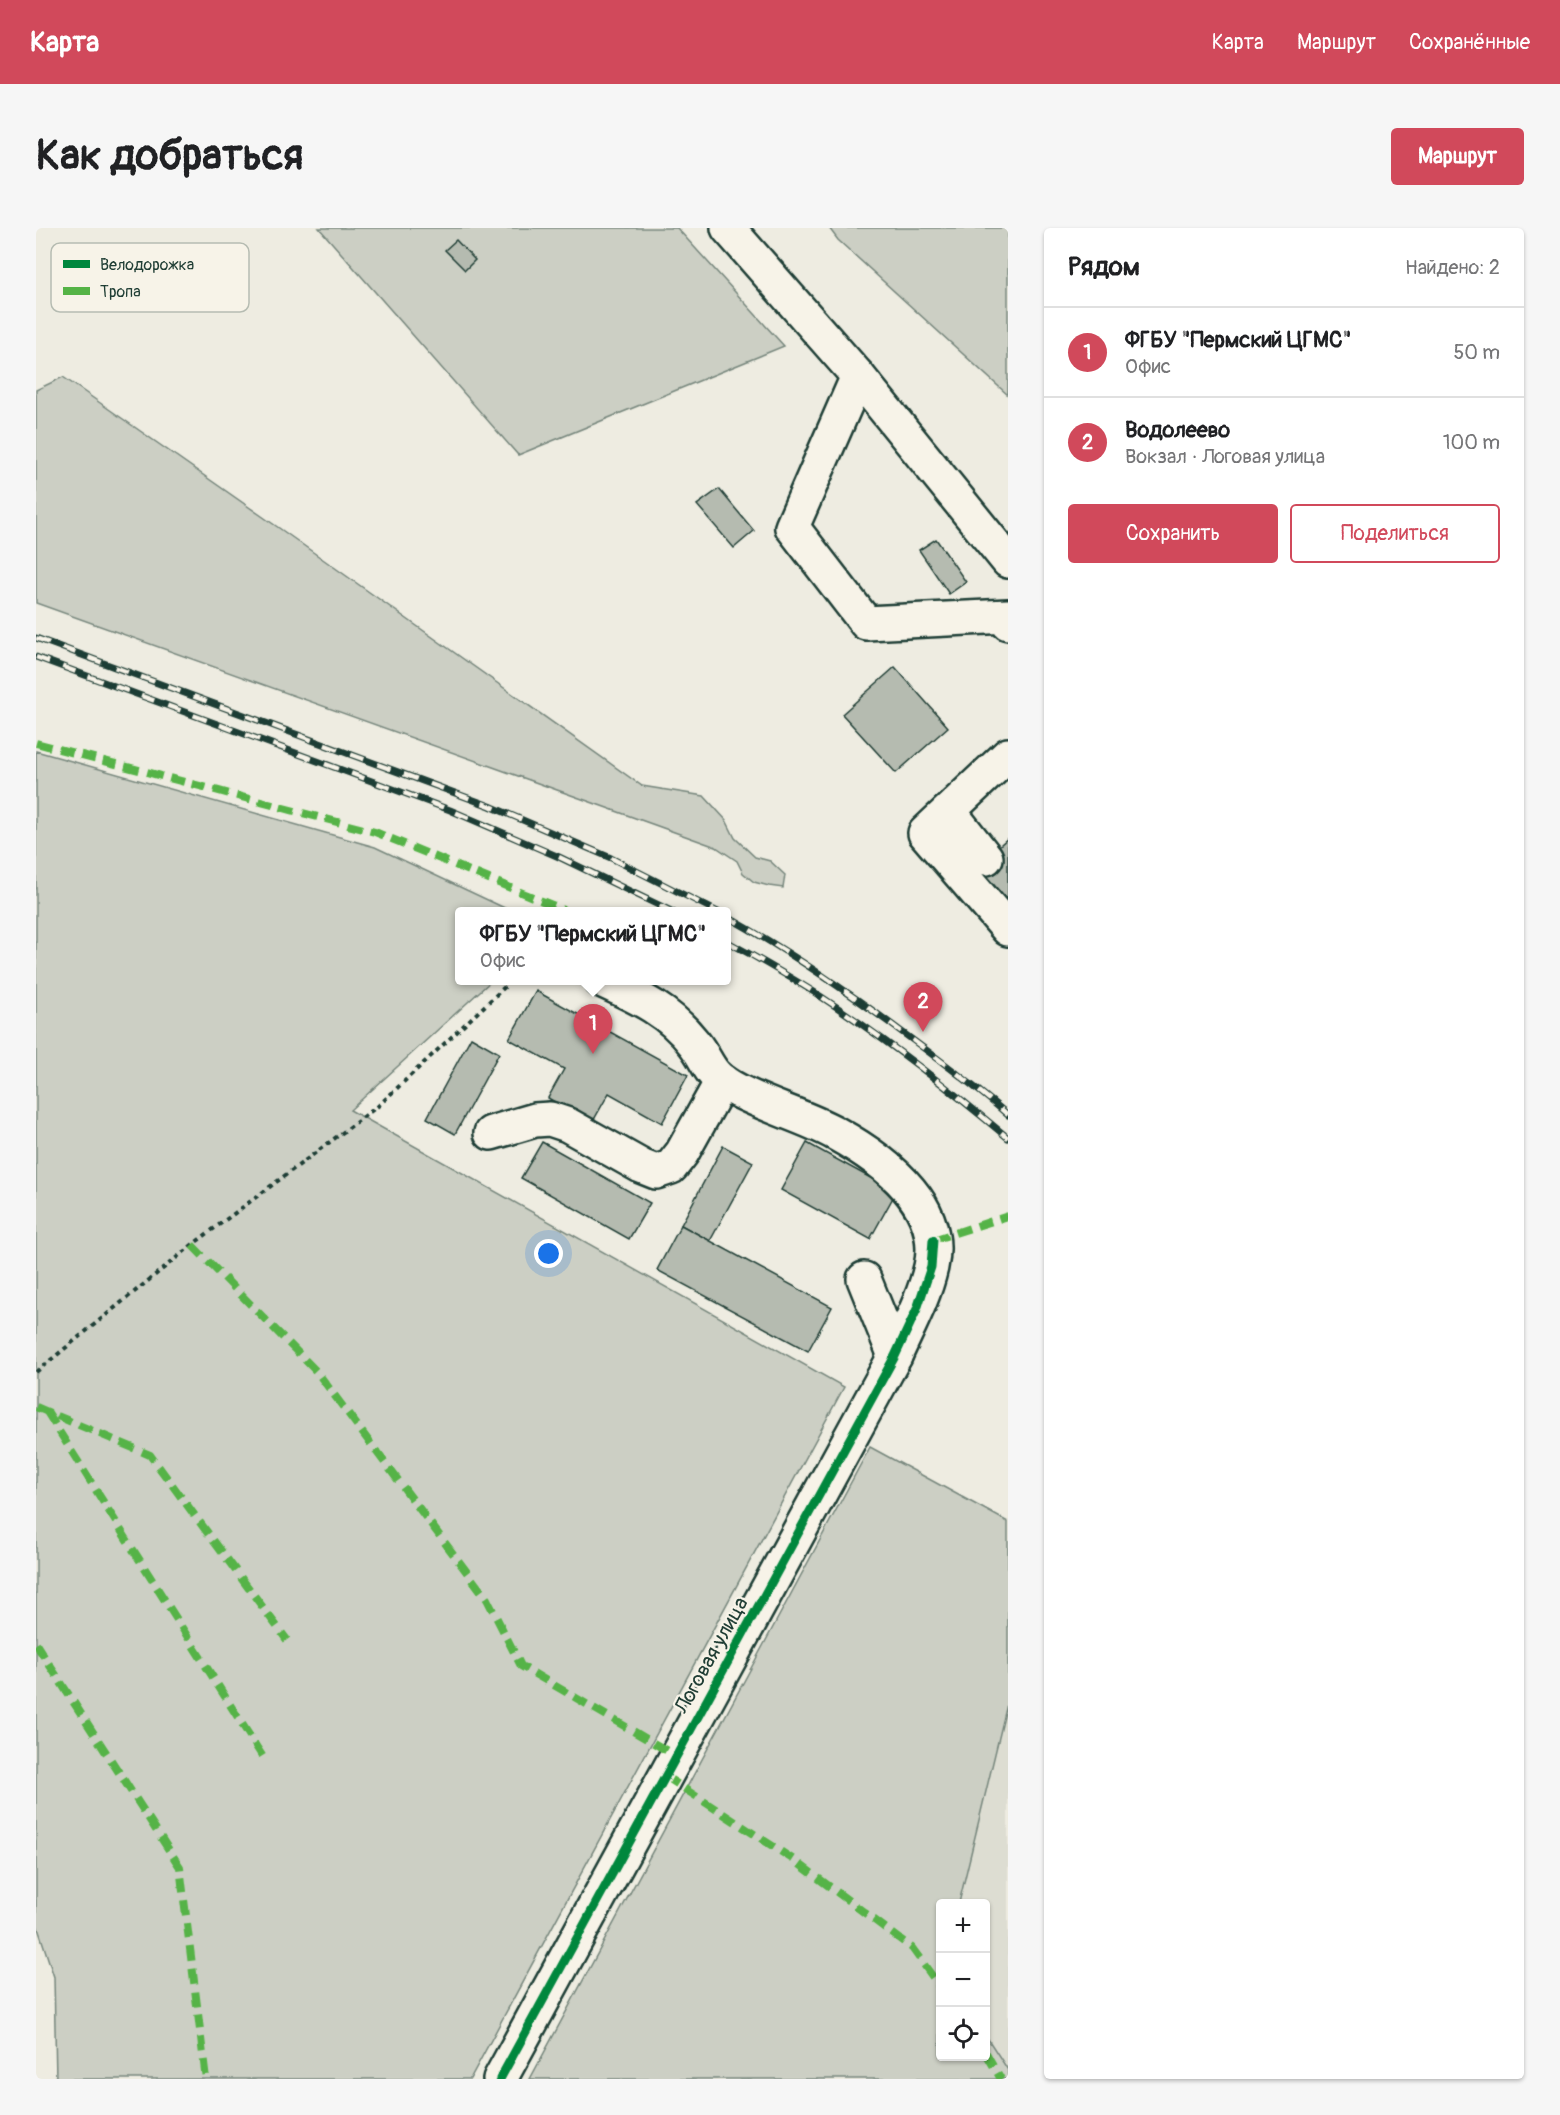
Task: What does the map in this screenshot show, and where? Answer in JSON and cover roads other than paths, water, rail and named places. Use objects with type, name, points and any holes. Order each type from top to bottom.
[{"type":"street","points":[[729,228],[858,376],[1008,561]]},
{"type":"street","points":[[858,376],[792,527],[866,623],[1008,616],[1008,623]]},
{"type":"street","points":[[1008,755],[925,833],[1008,929]]},
{"type":"street","points":[[949,811],[986,858]]},
{"type":"street","points":[[491,1133],[535,1120],[550,1119],[568,1125],[656,1172],[671,1167],[682,1152],[722,1081],[714,1076],[695,1044],[675,1022],[647,1001],[610,985]]},
{"type":"street","name":"Логовая улица","points":[[500,2079],[895,1356],[917,1309],[931,1267],[933,1240],[921,1206],[897,1175],[868,1153],[834,1133],[741,1092],[722,1081]]},
{"type":"street","points":[[864,1279],[895,1356]]},
{"type":"railway","points":[[36,638],[490,806],[611,858],[708,907]]},
{"type":"railway","points":[[36,657],[450,810],[559,857],[663,907]]},
{"type":"railway","points":[[731,919],[866,1005],[948,1066],[1008,1115]]},
{"type":"railway","points":[[731,944],[803,985],[864,1026],[1008,1138]]},
{"type":"place","name":"Водолеево","points":[[923,1032]]},
{"type":"place","name":"ФГБУ \"Пермский ЦГМС\"","points":[[593,1054]]}]
